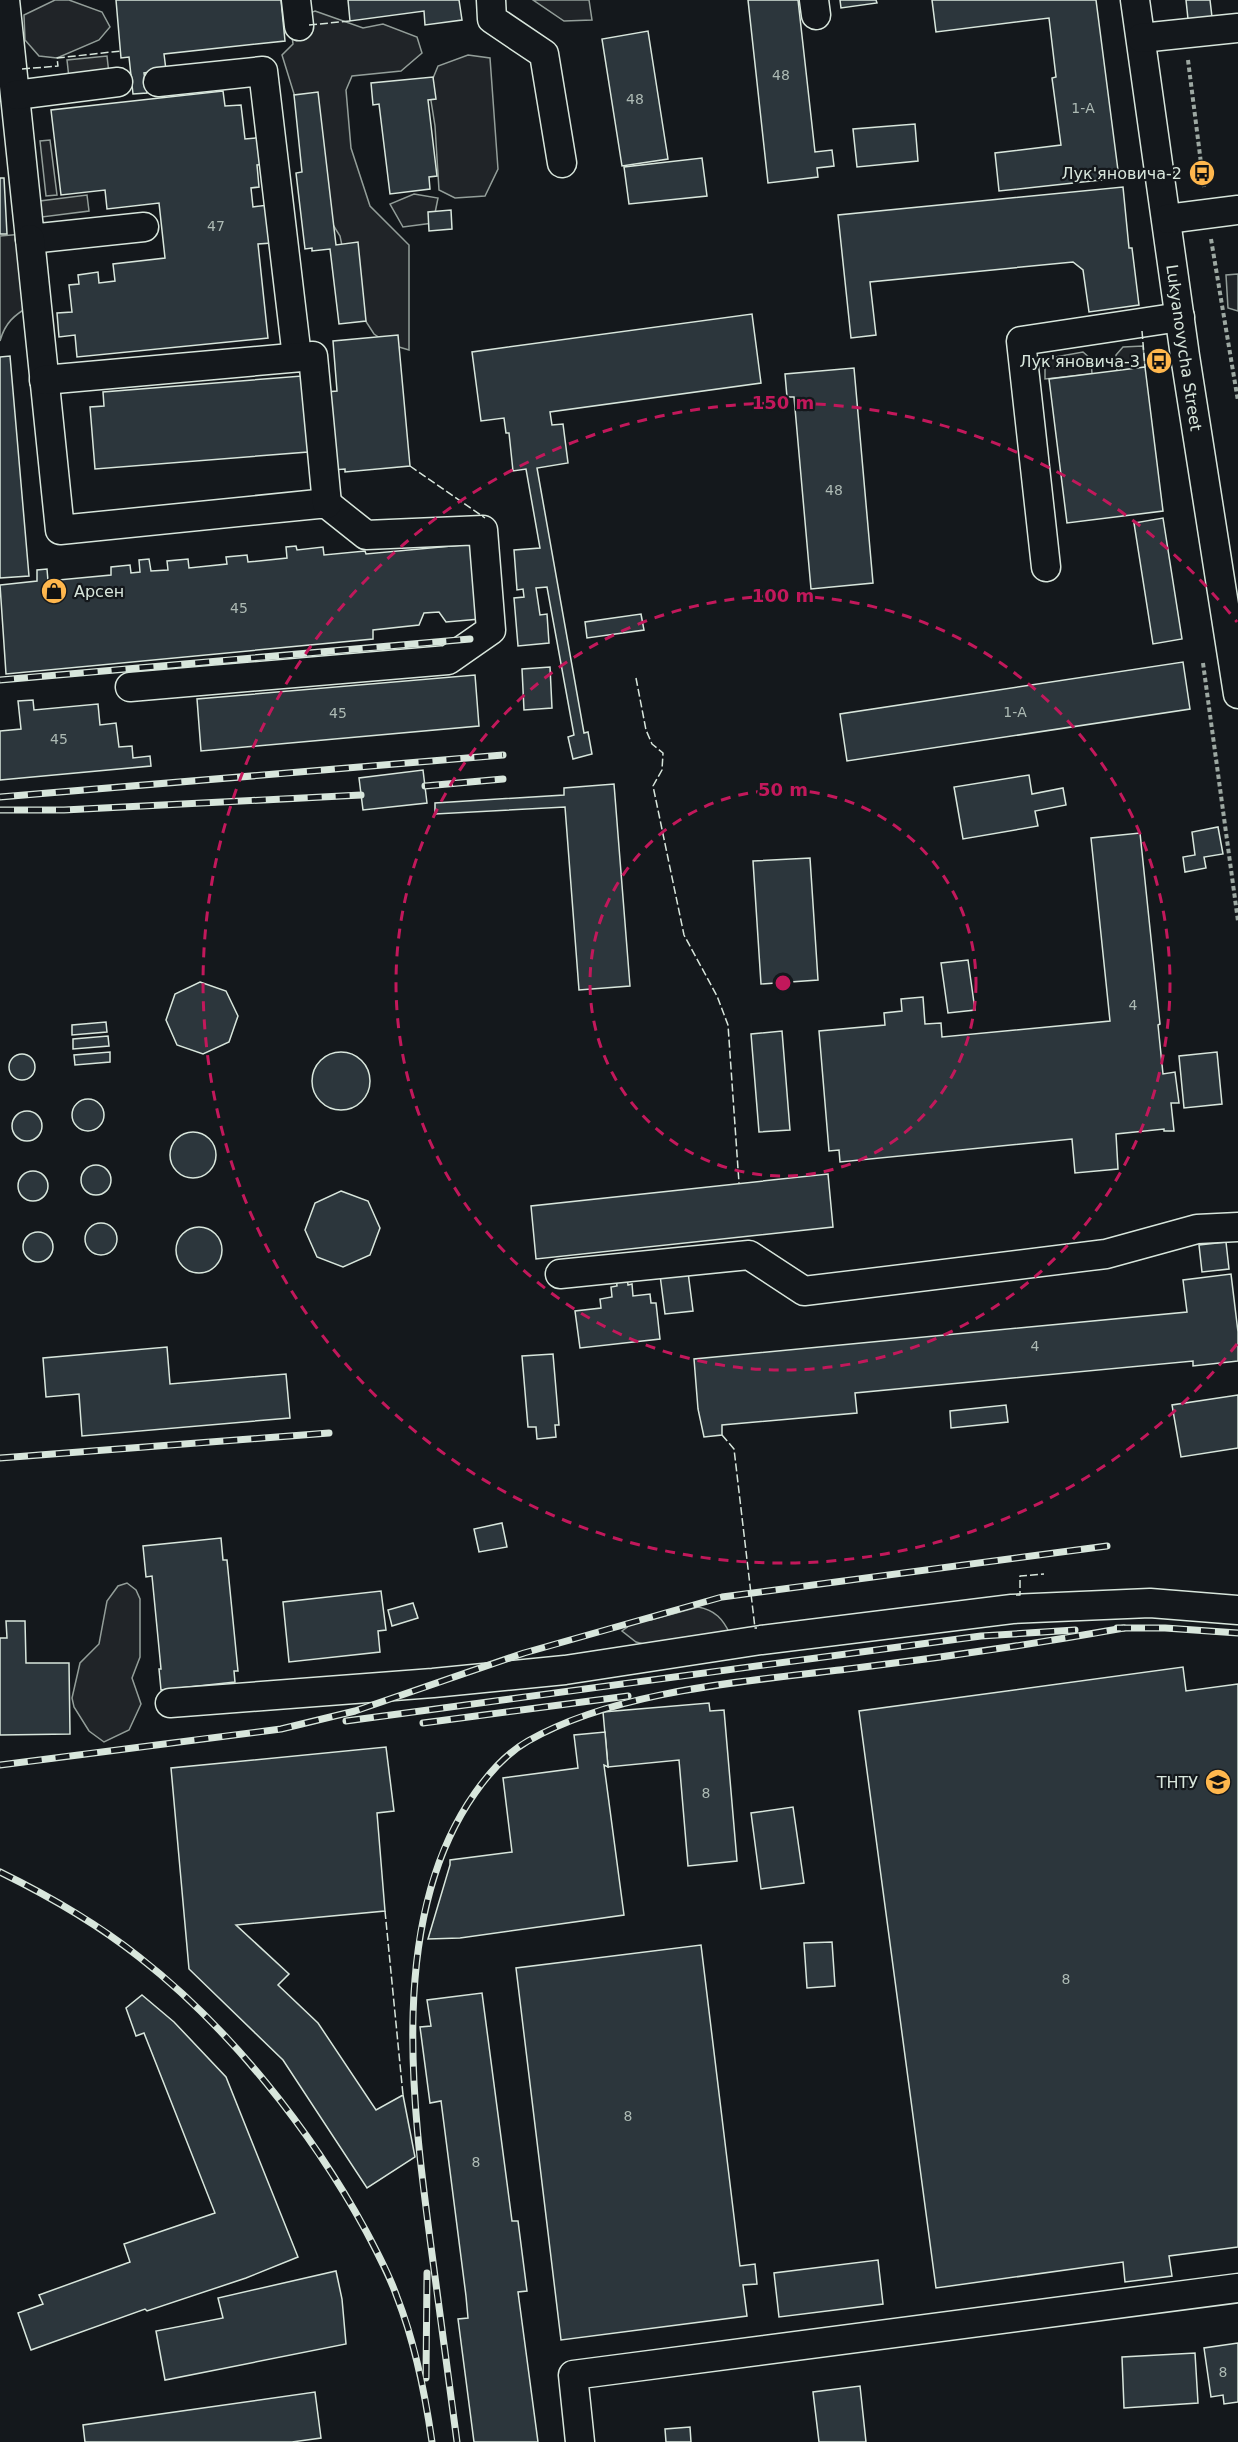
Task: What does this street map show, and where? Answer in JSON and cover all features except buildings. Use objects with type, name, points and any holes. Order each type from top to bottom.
[{"type":"street","points":[[5,0],[60,530],[327,504],[366,535],[483,530],[491,630],[448,660],[130,687]]},
{"type":"street","points":[[491,0],[492,19],[544,54],[562,163]]},
{"type":"street","name":"Lukyanovycha Street","points":[[1135,0],[1180,318],[1238,694]]},
{"type":"street","points":[[1141,39],[1238,28]]},
{"type":"street","points":[[158,82],[263,71],[297,357]]},
{"type":"street","points":[[16,95],[118,82]]},
{"type":"street","points":[[1167,219],[1238,210]]},
{"type":"street","points":[[30,239],[144,227]]},
{"type":"street","points":[[1046,567],[1021,341],[1180,318]]},
{"type":"street","points":[[44,380],[313,356],[327,504]]},
{"type":"street","points":[[560,1274],[749,1255],[804,1291],[1106,1254],[1197,1228],[1238,1227]]},
{"type":"street","points":[[170,1703],[433,1683],[565,1670],[761,1640],[1012,1609],[1150,1603],[1238,1610]]},
{"type":"street","points":[[580,2442],[573,2375],[1238,2289]]},
{"type":"shaded area","points":[[55,0],[69,0],[102,12],[110,27],[99,40],[57,58],[39,56],[25,40],[24,15]]},
{"type":"shaded area","points":[[533,0],[589,0],[592,20],[564,21]]},
{"type":"shaded area","points":[[315,11],[363,28],[383,24],[417,37],[422,53],[401,71],[352,76],[346,90],[351,148],[370,206],[409,245],[409,350],[389,344],[374,334],[354,303],[340,236],[322,207],[303,123],[282,55],[293,44],[290,21]]},
{"type":"shaded area","points":[[468,55],[490,58],[498,169],[485,196],[455,198],[439,190],[435,126],[429,88],[438,66]]},
{"type":"shaded area","points":[[107,56],[109,74],[69,78],[67,60]]},
{"type":"shaded area","points":[[50,140],[57,195],[46,196],[40,141]]},
{"type":"shaded area","points":[[414,194],[438,198],[433,223],[403,227],[390,204]]},
{"type":"shaded area","points":[[87,195],[89,211],[42,217],[40,201]]},
{"type":"shaded area","points":[[23,234],[30,306],[11,320],[0,341],[0,236]]},
{"type":"shaded area","points":[[1238,274],[1238,311],[1228,308],[1226,275]]},
{"type":"shaded area","points":[[1143,346],[1145,367],[1117,371],[1116,355],[1123,347]]},
{"type":"shaded area","points":[[1083,352],[1091,359],[1092,374],[1045,379],[1045,367],[1050,358]]},
{"type":"shaded area","points":[[127,1583],[136,1590],[140,1599],[140,1657],[132,1678],[141,1704],[129,1730],[104,1742],[89,1731],[74,1707],[72,1698],[80,1663],[99,1644],[107,1601],[118,1586]]},
{"type":"shaded area","points":[[698,1607],[718,1616],[730,1634],[651,1646],[636,1642],[622,1631],[637,1620],[651,1620]]},
{"type":"railway","points":[[0,680],[470,639]]},
{"type":"railway","points":[[0,797],[503,755]]},
{"type":"railway","points":[[425,786],[503,779]]},
{"type":"railway","points":[[0,810],[64,810],[361,795]]},
{"type":"railway","points":[[0,1458],[329,1433]]},
{"type":"railway","points":[[0,1765],[281,1729],[355,1711],[524,1653],[722,1597],[1107,1546]]},
{"type":"railway","points":[[1117,1628],[1165,1628],[1238,1633]]},
{"type":"railway","points":[[457,2442],[418,2139],[413,2017],[417,1956],[428,1898],[447,1843],[486,1778],[506,1757],[528,1741],[564,1723],[644,1698],[731,1683],[957,1655],[1124,1628]]},
{"type":"railway","points":[[346,1721],[981,1636],[1075,1630]]},
{"type":"railway","points":[[423,1723],[628,1696]]},
{"type":"railway","points":[[0,1872],[89,1921],[173,1985],[236,2048],[294,2119],[344,2193],[383,2263],[414,2350],[432,2442]]},
{"type":"railway","points":[[426,2378],[427,2273]]},
{"type":"fence","points":[[309,25],[350,21]]},
{"type":"fence","points":[[22,69],[58,66],[57,58],[121,51]]},
{"type":"fence","points":[[1142,331],[1145,367]]},
{"type":"fence","points":[[410,466],[485,518]]},
{"type":"fence","points":[[636,678],[646,730],[652,744],[663,753],[662,770],[653,786],[684,935],[717,996],[728,1025],[739,1183]]},
{"type":"fence","points":[[722,1435],[734,1449],[755,1628],[757,1628]]},
{"type":"fence","points":[[1016,1595],[1020,1595],[1020,1576],[1044,1574]]},
{"type":"fence","points":[[385,1911],[403,2095]]},
{"type":"place","name":"Лук'яновича-2","points":[[1202,173]]},
{"type":"place","name":"Лук'яновича-3","points":[[1159,361]]},
{"type":"place","name":"Арсен","points":[[54,591]]},
{"type":"place","name":"ТНТУ","points":[[1218,1782]]}]
